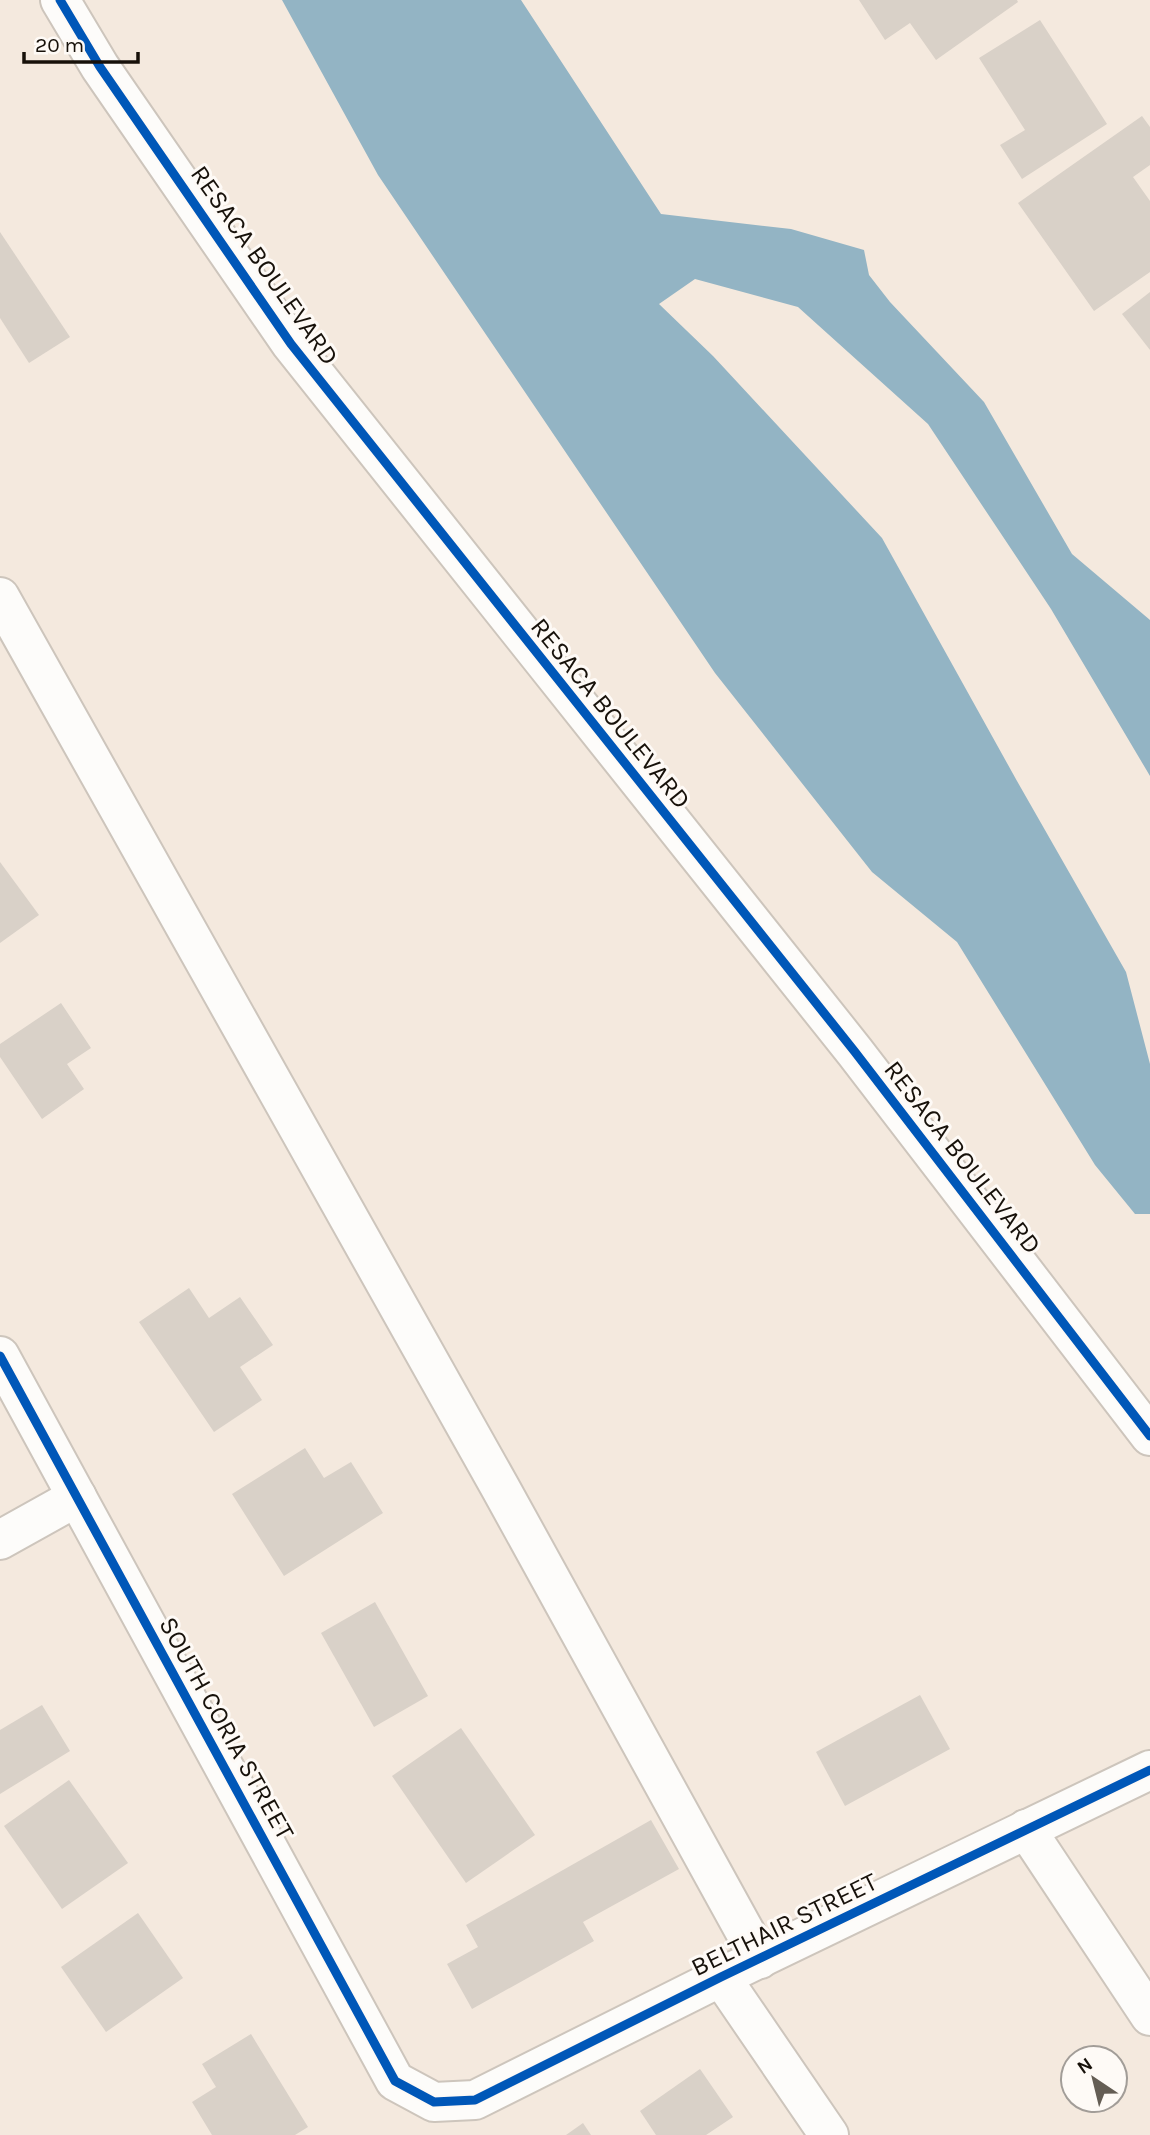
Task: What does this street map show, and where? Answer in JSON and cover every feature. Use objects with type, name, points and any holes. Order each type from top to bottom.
[{"type":"street","name":"RESACA BOULEVARD","points":[[60,0],[100,67],[291,344],[855,1052],[1150,1436]]},
{"type":"street","points":[[0,597],[501,1489],[760,1959]]},
{"type":"street","name":"SOUTH CORIA STREET","points":[[0,1356],[395,2081],[433,2102]]},
{"type":"street","points":[[0,1539],[77,1497]]},
{"type":"street","name":"BELTHAIR STREET","points":[[433,2102],[475,2100],[721,1977],[1150,1770]]},
{"type":"street","points":[[1026,1829],[1150,2016]]},
{"type":"street","points":[[721,1977],[829,2135]]},
{"type":"water","points":[[282,0],[521,0],[661,214],[791,229],[864,250],[869,275],[890,302],[984,402],[1072,554],[1150,620],[1150,776],[1051,609],[928,424],[798,307],[695,279],[659,304],[713,356],[882,538],[1126,972],[1150,1064],[1150,1214],[1135,1214],[1095,1165],[957,942],[872,872],[715,673],[378,175]]},
{"type":"building","points":[[859,0],[1018,2],[936,60],[910,23],[885,40]]},
{"type":"building","points":[[1040,20],[1107,124],[1022,179],[1000,145],[1025,130],[979,58]]},
{"type":"building","points":[[1142,116],[1150,127],[1150,165],[1133,177],[1150,201],[1150,272],[1094,311],[1018,203]]},
{"type":"building","points":[[0,232],[70,337],[29,363],[0,318]]},
{"type":"building","points":[[1150,292],[1150,350],[1122,314]]},
{"type":"building","points":[[0,862],[39,915],[0,943]]},
{"type":"building","points":[[61,1003],[91,1048],[67,1064],[84,1089],[42,1119],[0,1057],[0,1044]]},
{"type":"building","points":[[189,1288],[209,1318],[240,1297],[273,1345],[240,1367],[262,1400],[214,1432],[139,1322]]},
{"type":"building","points":[[305,1448],[324,1478],[351,1462],[383,1513],[284,1576],[232,1494]]},
{"type":"building","points":[[375,1602],[428,1696],[374,1727],[321,1633]]},
{"type":"building","points":[[920,1695],[950,1749],[845,1806],[816,1752]]},
{"type":"building","points":[[42,1705],[70,1751],[0,1794],[0,1730]]},
{"type":"building","points":[[461,1728],[535,1835],[466,1883],[392,1776]]},
{"type":"building","points":[[69,1780],[128,1863],[62,1909],[4,1826]]},
{"type":"building","points":[[651,1820],[679,1869],[583,1922],[594,1941],[472,2009],[447,1964],[478,1947],[466,1925]]},
{"type":"building","points":[[138,1913],[183,1978],[106,2032],[61,1967]]},
{"type":"building","points":[[251,2034],[308,2127],[295,2135],[212,2135],[192,2102],[216,2087],[202,2064]]},
{"type":"building","points":[[700,2069],[733,2117],[706,2135],[656,2135],[640,2111]]},
{"type":"building","points":[[583,2123],[591,2135],[566,2135]]},
{"type":"cycle path","points":[[60,0],[100,67],[291,344],[855,1052],[1150,1436]]},
{"type":"cycle path","points":[[0,1356],[395,2081],[434,2102],[475,2100],[721,1977],[1150,1770]]}]
